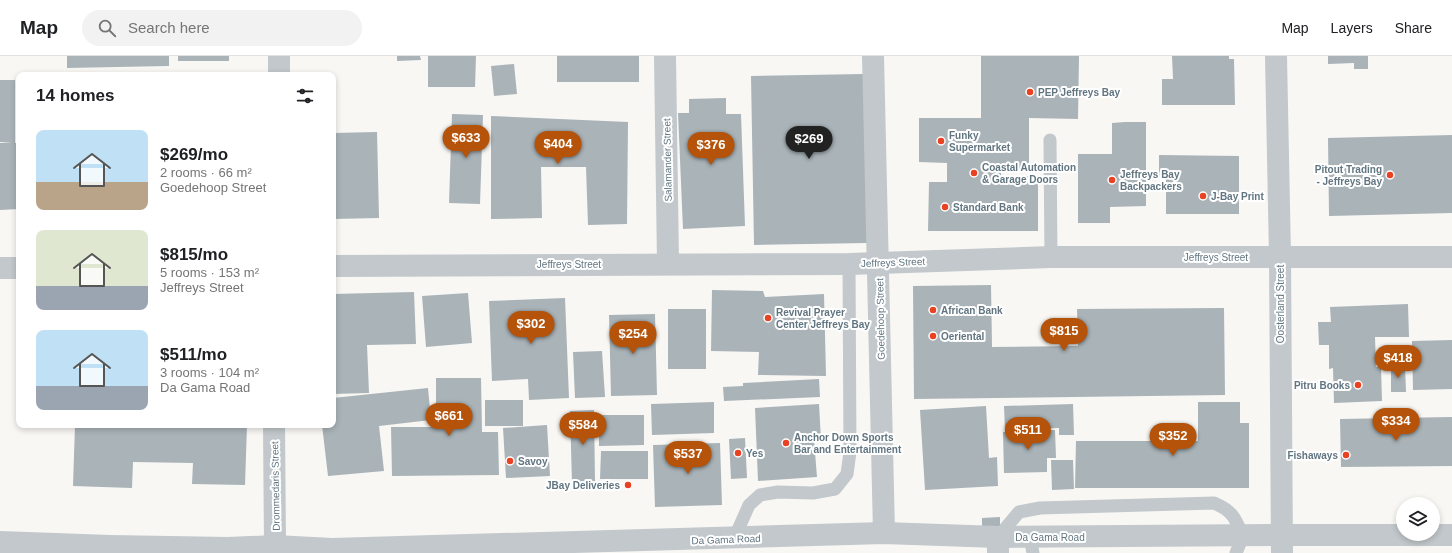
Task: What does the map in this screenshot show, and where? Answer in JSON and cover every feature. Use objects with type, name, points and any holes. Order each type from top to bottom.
[{"type":"street","points":[[279,56],[279,72]]},
{"type":"street","name":"Salamander Street","points":[[665,56],[668,263]]},
{"type":"street","name":"Goedehoop Street","points":[[873,56],[879,263],[884,533]]},
{"type":"street","name":"Oosterland Street","points":[[1276,56],[1280,256],[1281,544]]},
{"type":"street","name":"Jeffreys Street","points":[[336,266],[668,263],[849,264],[1051,257],[1452,257]]},
{"type":"street","points":[[0,268],[16,268]]},
{"type":"street","name":"Drommedaris Street","points":[[274,428],[275,546]]},
{"type":"street","name":"Da Gama Road","points":[[0,542],[109,549],[228,551],[275,546],[332,549],[734,539],[884,533],[998,545],[1281,544],[1452,535]]},
{"type":"lane","points":[[1050,140],[1051,257]]},
{"type":"lane","points":[[734,539],[749,505],[760,495],[778,492],[813,493],[835,490],[847,474],[850,452],[849,264]]},
{"type":"lane","points":[[998,545],[1019,512],[1040,508],[1214,503],[1227,509],[1234,517],[1239,544]]},
{"type":"building","points":[[67,56],[169,56],[169,66],[67,68]]},
{"type":"building","points":[[178,56],[229,56],[229,61],[178,61]]},
{"type":"building","points":[[397,56],[420,56],[421,60],[397,61]]},
{"type":"building","points":[[428,56],[476,56],[475,87],[428,87]]},
{"type":"building","points":[[557,56],[639,56],[639,82],[557,82]]},
{"type":"building","name":"Coastal Automation & Garage Doors","points":[[981,56],[1079,56],[1078,119],[1029,118],[1029,170],[1001,169],[1001,176],[1038,176],[1038,231],[928,231],[929,182],[947,182],[947,163],[919,162],[919,118],[981,118]]},
{"type":"building","points":[[1172,56],[1229,56],[1229,59],[1234,59],[1235,105],[1162,105],[1162,79],[1173,79]]},
{"type":"building","points":[[1328,56],[1368,56],[1368,69],[1354,69],[1354,63],[1328,64]]},
{"type":"building","points":[[514,64],[517,94],[494,96],[491,66]]},
{"type":"building","points":[[864,74],[867,243],[754,245],[751,76]]},
{"type":"building","points":[[0,80],[15,80],[16,209],[0,210],[0,143],[12,143],[0,142]]},
{"type":"building","points":[[726,98],[726,114],[741,114],[745,226],[683,229],[678,113],[689,113],[689,99]]},
{"type":"building","points":[[452,114],[483,115],[480,204],[449,203]]},
{"type":"building","points":[[491,116],[628,122],[627,224],[588,225],[586,167],[541,167],[542,218],[491,219]]},
{"type":"building","name":"Jeffreys Bay Backpackers","points":[[1146,122],[1146,206],[1110,207],[1110,223],[1078,223],[1078,154],[1112,154],[1112,123]]},
{"type":"building","points":[[377,132],[379,218],[336,219],[336,133]]},
{"type":"building","name":"Pitout Trading - Jeffreys Bay","points":[[1452,135],[1452,213],[1329,216],[1328,138]]},
{"type":"building","name":"J-Bay Print","points":[[1159,155],[1239,156],[1239,214],[1166,214],[1166,178],[1159,177]]},
{"type":"building","points":[[991,285],[992,347],[1078,346],[1077,309],[1224,308],[1225,395],[914,399],[913,286]]},
{"type":"building","name":"Revival Prayer Center Jeffreys Bay","points":[[712,290],[763,291],[765,297],[824,294],[826,376],[758,375],[759,352],[711,351]]},
{"type":"building","points":[[414,292],[416,344],[367,345],[369,393],[336,394],[336,294]]},
{"type":"building","points":[[468,293],[472,343],[426,347],[422,296]]},
{"type":"building","points":[[565,298],[569,398],[529,400],[528,379],[492,381],[489,301]]},
{"type":"building","points":[[1408,304],[1409,337],[1375,337],[1376,367],[1381,367],[1382,401],[1334,403],[1333,368],[1329,369],[1329,345],[1319,345],[1318,322],[1331,322],[1330,307]]},
{"type":"building","points":[[668,309],[706,309],[706,369],[668,369]]},
{"type":"building","points":[[655,314],[657,395],[611,396],[609,315]]},
{"type":"building","points":[[1452,340],[1452,389],[1413,390],[1412,341]]},
{"type":"building","points":[[602,351],[605,397],[575,398],[573,352]]},
{"type":"building","points":[[1391,366],[1405,366],[1406,392],[1391,392]]},
{"type":"building","points":[[436,378],[481,378],[482,432],[498,432],[499,475],[392,476],[391,427],[436,427]]},
{"type":"building","points":[[819,379],[820,397],[724,401],[723,387],[743,386],[743,383]]},
{"type":"building","points":[[428,388],[431,420],[379,426],[384,471],[328,476],[322,428],[336,428],[336,398]]},
{"type":"building","points":[[485,400],[523,400],[523,426],[485,426]]},
{"type":"building","points":[[714,402],[714,433],[652,435],[651,404]]},
{"type":"building","points":[[1198,402],[1240,402],[1240,423],[1249,423],[1249,488],[1075,488],[1076,441],[1198,441]]},
{"type":"building","name":"Anchor Down Sports Bar and Entertainment","points":[[819,404],[821,440],[814,440],[817,477],[758,481],[755,408]]},
{"type":"building","points":[[1073,404],[1074,435],[1059,435],[1059,428],[1005,430],[1004,406]]},
{"type":"building","points":[[986,406],[989,458],[997,457],[998,486],[925,490],[920,410]]},
{"type":"building","points":[[594,410],[595,482],[572,483],[570,411]]},
{"type":"building","points":[[599,415],[644,415],[644,445],[599,446]]},
{"type":"building","points":[[1452,417],[1452,466],[1341,467],[1340,419]]},
{"type":"building","points":[[547,425],[550,476],[506,478],[503,428]]},
{"type":"building","points":[[75,428],[247,428],[245,485],[192,484],[193,463],[133,462],[132,488],[73,486]]},
{"type":"building","points":[[1055,430],[1056,458],[1047,458],[1047,472],[1004,473],[1003,432]]},
{"type":"building","points":[[745,438],[747,478],[731,479],[729,439]]},
{"type":"building","points":[[720,443],[722,505],[655,507],[653,445]]},
{"type":"building","points":[[601,451],[648,451],[648,479],[600,479]]},
{"type":"building","points":[[1051,460],[1073,460],[1074,489],[1052,490]]},
{"type":"building","points":[[1000,517],[1000,527],[982,528],[982,518]]},
{"type":"place","name":"PEP Jeffreys Bay","points":[[1030,92]]},
{"type":"place","name":"Funky Supermarket","points":[[941,141]]},
{"type":"place","name":"Coastal Automation & Garage Doors","points":[[974,173]]},
{"type":"place","name":"Pitout Trading - Jeffreys Bay","points":[[1390,175]]},
{"type":"place","name":"Jeffreys Bay Backpackers","points":[[1112,180]]},
{"type":"place","name":"J-Bay Print","points":[[1203,196]]},
{"type":"place","name":"Standard Bank","points":[[945,207]]},
{"type":"place","name":"African Bank","points":[[933,310]]},
{"type":"place","name":"Revival Prayer Center Jeffreys Bay","points":[[768,318]]},
{"type":"place","name":"Oeriental","points":[[933,336]]},
{"type":"place","name":"Pitru Books","points":[[1358,385]]},
{"type":"place","name":"Anchor Down Sports Bar and Entertainment","points":[[786,443]]},
{"type":"place","name":"Yes","points":[[738,453]]},
{"type":"place","name":"Fishaways","points":[[1346,455]]},
{"type":"place","name":"Savoy","points":[[510,461]]},
{"type":"place","name":"JBay Deliveries","points":[[628,485]]}]
